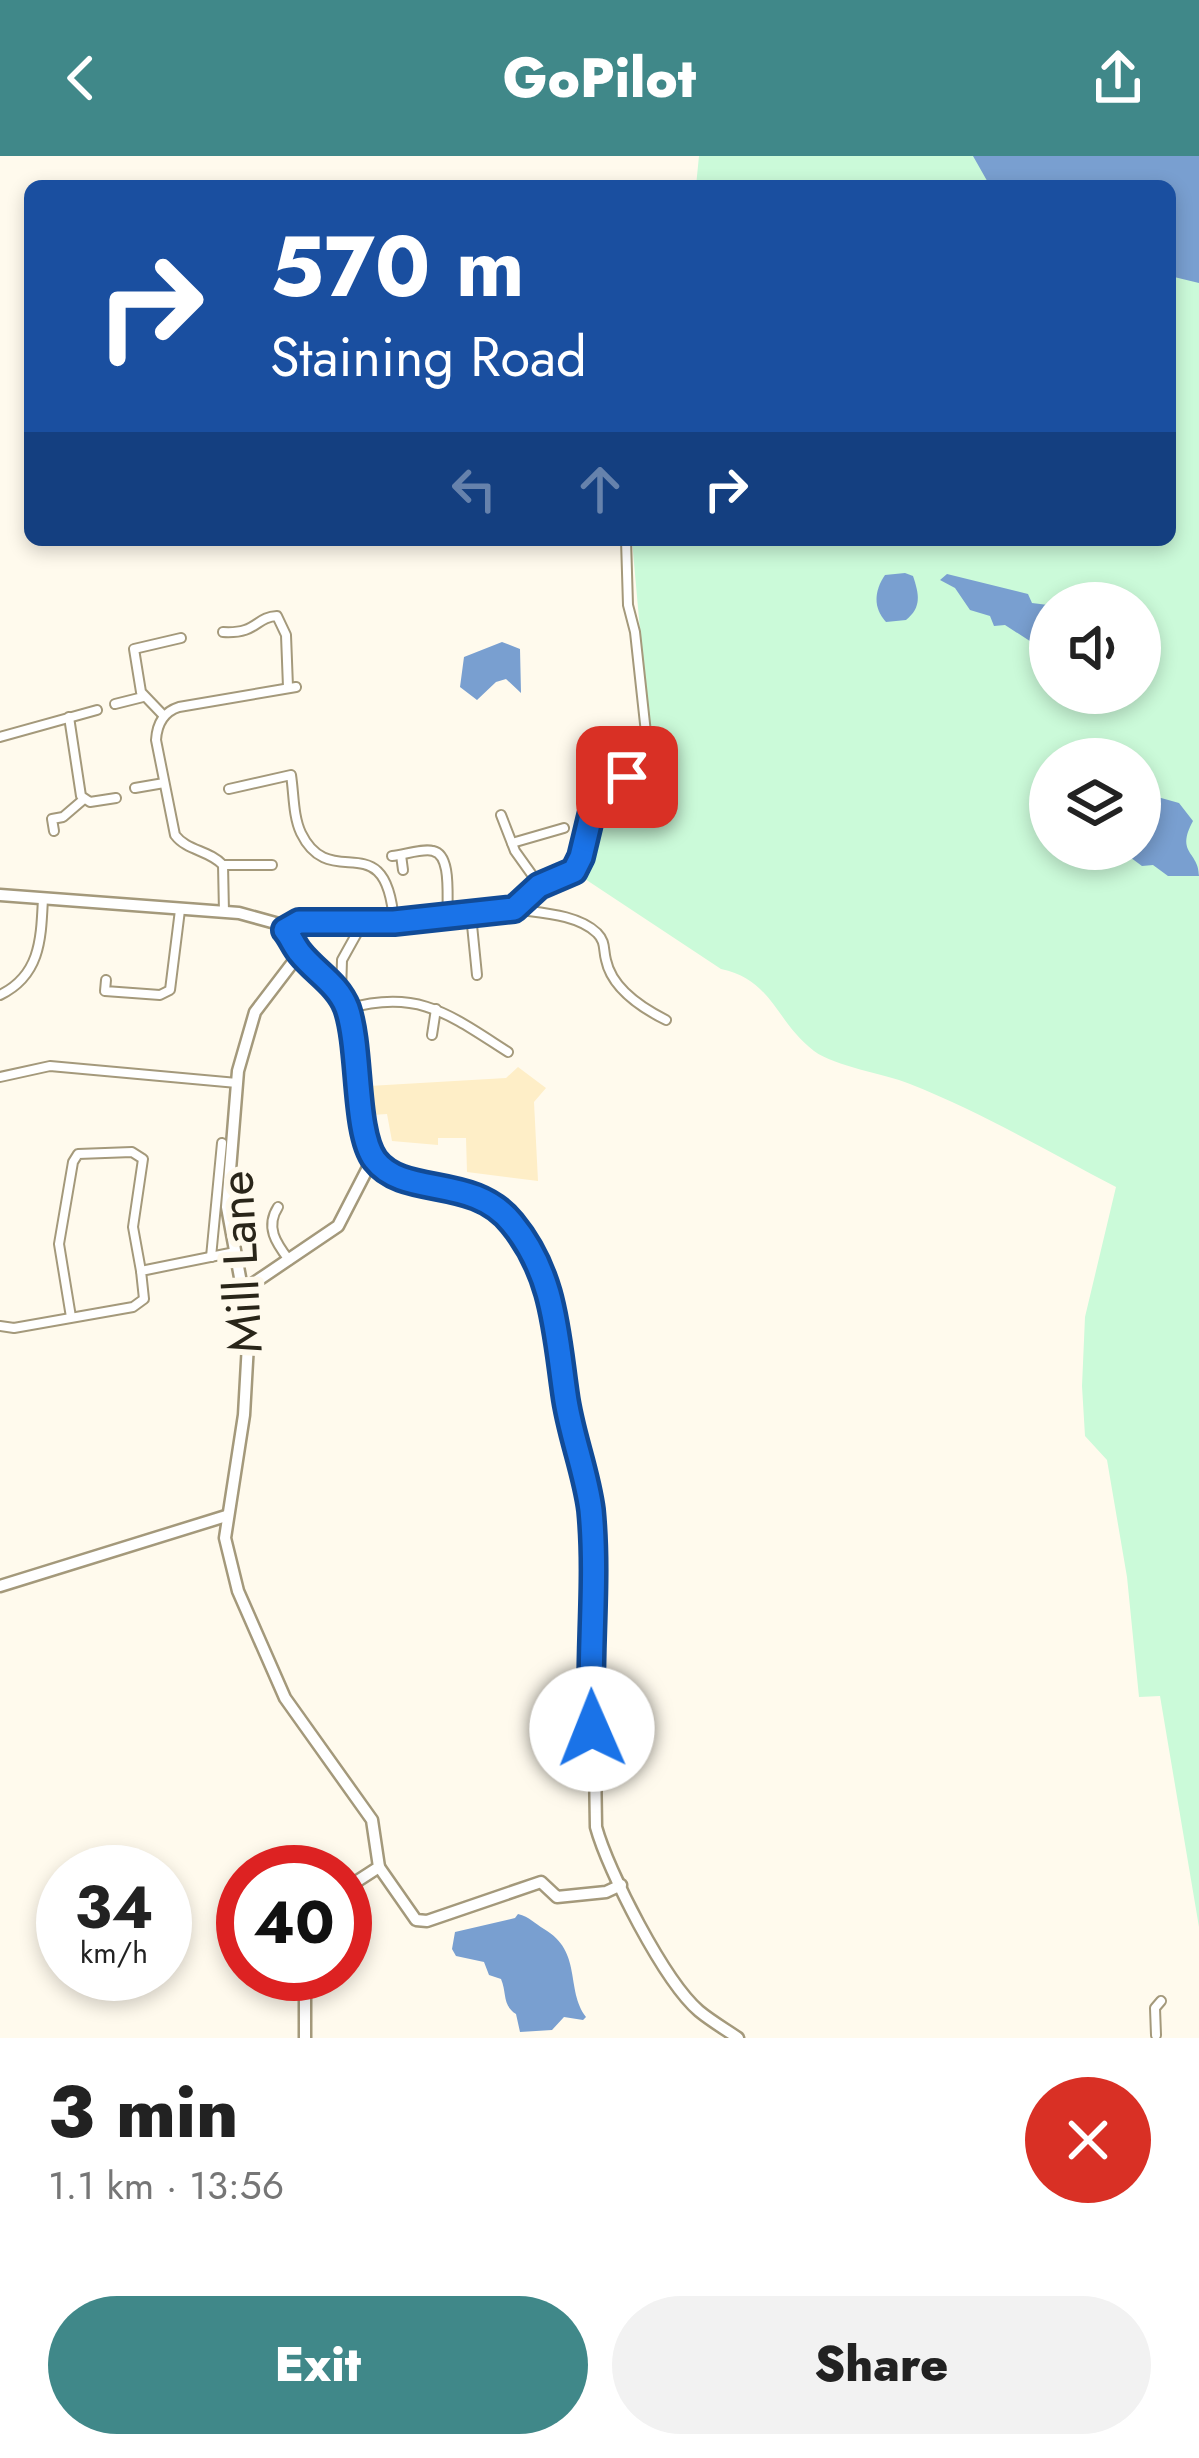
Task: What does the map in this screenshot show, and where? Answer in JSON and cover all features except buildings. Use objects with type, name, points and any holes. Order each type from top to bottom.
[{"type":"street","points":[[514,909],[539,886],[578,866],[594,803],[627,777],[646,742],[628,604],[626,546]]},
{"type":"street","points":[[223,632],[249,632],[270,616],[278,616],[286,635],[292,687],[179,707],[164,716],[156,740],[165,786],[178,840],[223,865],[272,866]]},
{"type":"street","points":[[164,716],[143,697],[134,649],[182,638]]},
{"type":"street","points":[[115,704],[143,697]]},
{"type":"street","points":[[0,737],[98,710]]},
{"type":"street","points":[[69,717],[80,794],[94,802],[116,798]]},
{"type":"street","points":[[230,789],[296,774],[302,836],[317,853],[332,860],[367,863],[382,872],[390,889],[394,922]]},
{"type":"street","points":[[135,788],[181,786]]},
{"type":"street","points":[[54,831],[52,819],[63,817],[84,799]]},
{"type":"street","points":[[501,815],[539,886]]},
{"type":"street","points":[[512,843],[564,828]]},
{"type":"street","points":[[403,870],[397,856],[433,851],[441,855],[448,917]]},
{"type":"street","points":[[223,865],[224,912]]},
{"type":"street","points":[[0,896],[224,912],[263,918],[285,930],[341,996],[347,1010],[373,1158],[404,1178],[454,1188],[493,1204],[520,1233],[547,1280],[566,1400],[591,1511],[596,1827],[644,1932],[689,2000],[738,2038]]},
{"type":"street","points":[[0,994],[17,985],[33,967],[43,896]]},
{"type":"street","points":[[285,930],[299,922],[394,922],[514,909],[567,918],[602,938],[608,969],[622,989],[666,1020]]},
{"type":"street","points":[[106,980],[105,991],[160,995],[170,990],[180,910]]},
{"type":"street","points":[[471,915],[477,975]]},
{"type":"street","points":[[341,996],[342,960],[363,922]]},
{"type":"street","name":"Mill Lane","points":[[300,953],[255,1012],[242,1049],[237,1084],[227,1192],[249,1326],[245,1406],[226,1516],[230,1566],[263,1652],[301,1724],[372,1820],[379,1868]]},
{"type":"street","points":[[476,958],[491,957]]},
{"type":"street","points":[[347,1010],[398,999],[436,1009],[508,1052]]},
{"type":"street","points":[[432,1035],[436,1009]]},
{"type":"street","points":[[0,1077],[50,1066],[237,1084]]},
{"type":"street","points":[[211,1257],[222,1143]]},
{"type":"street","points":[[0,1326],[14,1328],[71,1318],[138,1305],[144,1298],[134,1227],[143,1159],[132,1152],[78,1154],[73,1162],[59,1244],[71,1318]]},
{"type":"street","points":[[205,1154],[220,1156]]},
{"type":"street","points":[[245,1289],[343,1221],[373,1158]]},
{"type":"street","points":[[278,1207],[272,1216],[272,1233],[290,1261]]},
{"type":"street","points":[[141,1271],[236,1252]]},
{"type":"street","points":[[0,1586],[226,1516]]},
{"type":"street","points":[[372,1872],[379,1868],[416,1920],[427,1921],[541,1882],[557,1898],[606,1892],[620,1885]]},
{"type":"street","points":[[304,2038],[305,2001]]},
{"type":"street","points":[[1143,2038],[1157,2037],[1154,2003]]},
{"type":"shaded area","points":[[518,1067],[546,1088],[534,1102],[538,1181],[467,1172],[466,1138],[438,1138],[438,1145],[392,1141],[387,1114],[372,1115],[369,1086],[506,1078]]},
{"type":"green space","points":[[699,156],[1199,156],[1199,1927],[1160,1696],[1139,1697],[1127,1577],[1107,1460],[1085,1436],[1085,1317],[1116,1187],[936,1095],[823,1057],[801,1039],[752,982],[721,969],[582,877],[594,818],[591,789],[610,780],[649,732],[633,546],[1176,546],[1176,180],[697,180]]},
{"type":"water","points":[[973,156],[1199,156],[1199,283],[1176,277],[1176,180],[987,180]]},
{"type":"water","points":[[947,574],[1028,594],[1029,640],[1005,625],[994,626],[990,616],[970,610],[955,588],[940,580]]},
{"type":"water","points":[[885,575],[913,576],[917,605],[906,620],[886,622],[877,605],[879,587]]},
{"type":"water","points":[[502,642],[520,649],[521,693],[506,679],[477,700],[460,687],[464,657]]},
{"type":"water","points":[[1161,798],[1179,803],[1193,821],[1186,840],[1199,876],[1168,876],[1160,870]]},
{"type":"water","points":[[518,1914],[556,1938],[564,1949],[586,2017],[583,2020],[564,2017],[552,2030],[520,2032],[501,1979],[489,1975],[484,1962],[456,1956],[452,1949],[455,1932]]},
{"type":"route","points":[[592,1729],[591,1511],[566,1400],[547,1280],[520,1233],[493,1204],[454,1188],[412,1181],[376,1161],[365,1130],[357,1051],[347,1010],[341,996],[285,930],[299,922],[394,922],[514,909],[539,886],[574,871],[594,803],[627,777]]}]
